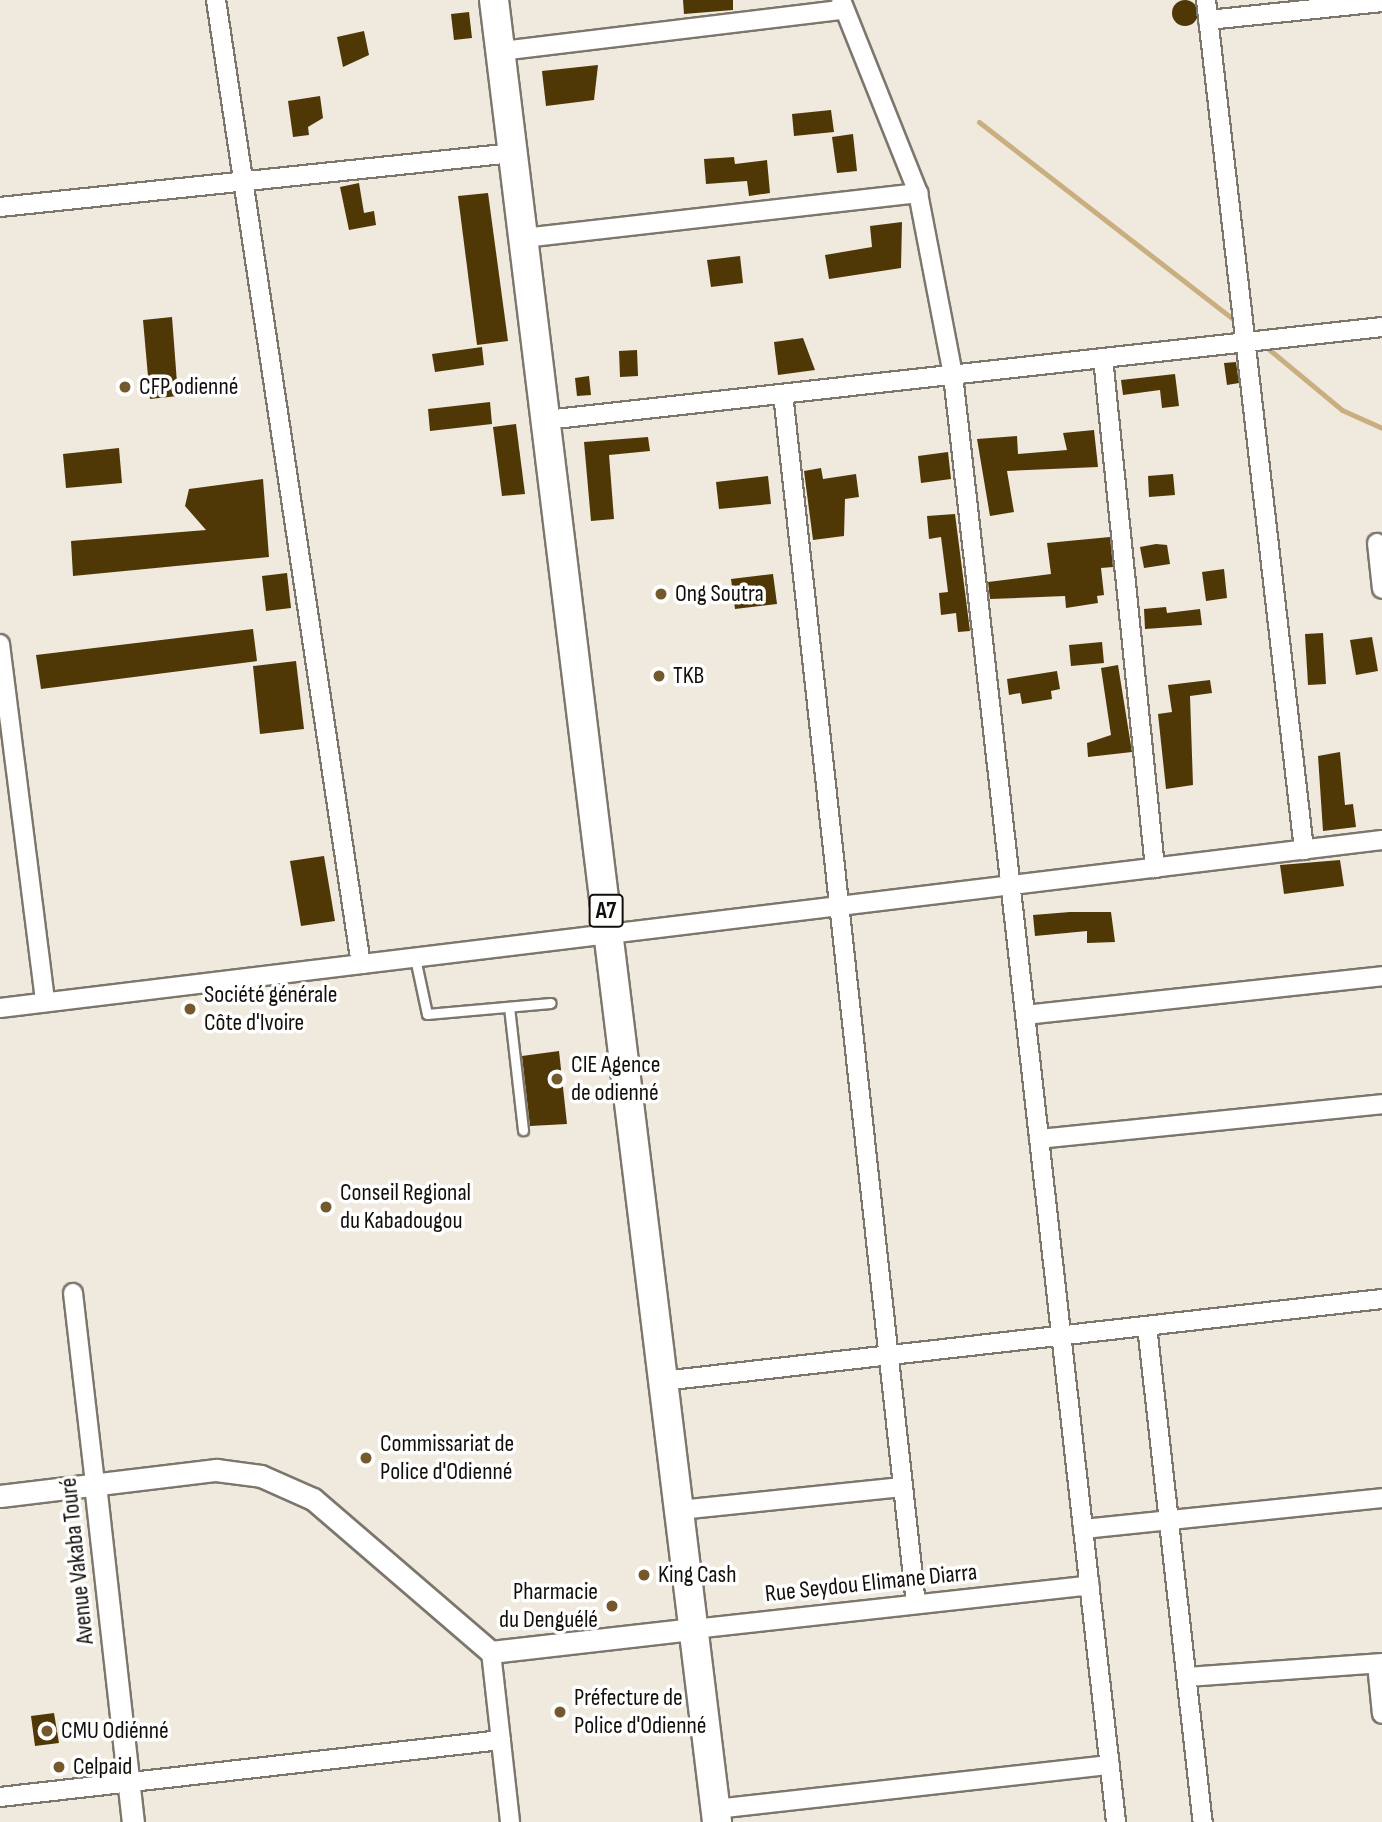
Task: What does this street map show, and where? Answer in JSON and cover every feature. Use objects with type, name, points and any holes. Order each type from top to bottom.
[{"type":"main road","name":"A7","points":[[494,0],[716,1815]]},
{"type":"street","points":[[216,0],[240,182],[361,964]]},
{"type":"street","points":[[1206,0],[1304,850]]},
{"type":"street","points":[[1208,20],[1382,2]]},
{"type":"street","points":[[501,51],[842,5],[918,193],[953,375],[1116,1822]]},
{"type":"street","points":[[0,207],[513,153]]},
{"type":"street","points":[[524,238],[918,193]]},
{"type":"street","points":[[546,420],[1382,327]]},
{"type":"street","points":[[1103,358],[1155,868]]},
{"type":"street","points":[[783,394],[916,1604]]},
{"type":"street","points":[[1377,543],[1382,589]]},
{"type":"street","points":[[0,644],[45,1002]]},
{"type":"street","points":[[0,1008],[1382,840]]},
{"type":"street","points":[[1026,1015],[1382,976]]},
{"type":"street","points":[[1039,1139],[1382,1104]]},
{"type":"street","name":"Avenue Vakaba Touré","points":[[73,1293],[133,1822]]},
{"type":"street","points":[[663,1381],[889,1359],[1382,1299]]},
{"type":"street","points":[[1147,1326],[1203,1822]]},
{"type":"street","points":[[0,1496],[216,1471],[261,1476],[313,1499],[491,1652],[510,1822]]},
{"type":"street","points":[[679,1510],[903,1487]]},
{"type":"street","points":[[1083,1529],[1382,1497]]},
{"type":"street","name":"Rue Seydou Elimane Diarra","points":[[491,1652],[1090,1585]]},
{"type":"street","points":[[1187,1677],[1379,1664],[1382,1714]]},
{"type":"street","points":[[0,1797],[128,1780],[501,1740]]},
{"type":"street","points":[[716,1815],[1110,1765]]},
{"type":"lane","points":[[415,958],[427,1014],[551,1003]]},
{"type":"lane","points":[[509,1007],[523,1130]]},
{"type":"building","points":[[683,0],[733,0],[733,10],[684,14]]},
{"type":"building","points":[[1185,0],[1194,4],[1198,13],[1194,22],[1185,26],[1176,22],[1172,13],[1176,4]]},
{"type":"building","points":[[469,12],[472,38],[454,40],[451,14]]},
{"type":"building","points":[[364,31],[369,55],[343,67],[337,37]]},
{"type":"building","points":[[598,65],[594,100],[546,106],[542,71]]},
{"type":"building","points":[[320,96],[323,118],[308,127],[309,135],[293,137],[288,101]]},
{"type":"building","points":[[831,110],[834,132],[794,136],[792,114]]},
{"type":"building","points":[[853,134],[857,171],[837,173],[832,137]]},
{"type":"building","points":[[734,157],[735,164],[767,160],[770,193],[749,196],[747,181],[706,184],[704,159]]},
{"type":"building","points":[[359,183],[364,213],[374,211],[376,225],[349,230],[340,187]]},
{"type":"building","points":[[488,193],[508,341],[477,345],[458,196]]},
{"type":"building","points":[[902,222],[901,268],[829,279],[825,255],[872,247],[870,226]]},
{"type":"building","points":[[740,256],[743,283],[711,287],[707,260]]},
{"type":"building","points":[[172,317],[178,396],[150,399],[143,320]]},
{"type":"building","points":[[803,338],[815,370],[778,375],[774,342]]},
{"type":"building","points":[[482,347],[484,365],[435,372],[432,354]]},
{"type":"building","points":[[637,350],[638,376],[620,377],[619,351]]},
{"type":"building","points":[[1236,362],[1239,383],[1227,385],[1224,363]]},
{"type":"building","points":[[1175,374],[1179,406],[1162,408],[1160,390],[1123,395],[1121,380]]},
{"type":"building","points":[[589,376],[591,395],[577,396],[575,378]]},
{"type":"building","points":[[490,402],[492,424],[430,431],[428,409]]},
{"type":"building","points":[[516,424],[525,494],[502,496],[493,427]]},
{"type":"building","points":[[1094,430],[1098,467],[1007,471],[1014,512],[990,516],[977,439],[1017,436],[1018,454],[1067,450],[1063,433]]},
{"type":"building","points":[[648,437],[650,451],[609,455],[614,519],[591,521],[584,442]]},
{"type":"building","points":[[119,448],[122,483],[66,488],[63,454]]},
{"type":"building","points":[[948,452],[951,479],[921,483],[918,456]]},
{"type":"building","points":[[821,468],[823,479],[856,474],[859,497],[845,499],[844,536],[813,540],[804,471]]},
{"type":"building","points":[[1173,474],[1175,495],[1149,497],[1148,476]]},
{"type":"building","points":[[768,476],[771,504],[719,509],[716,482]]},
{"type":"building","points":[[263,479],[269,557],[73,576],[71,541],[206,530],[185,506],[189,489]]},
{"type":"building","points":[[955,514],[970,631],[958,632],[956,613],[941,615],[939,593],[948,592],[941,537],[929,539],[927,516]]},
{"type":"building","points":[[1110,537],[1113,567],[1101,568],[1104,595],[1097,596],[1098,603],[1066,608],[1065,596],[990,599],[988,582],[1051,574],[1047,543]]},
{"type":"building","points":[[1167,545],[1170,564],[1144,568],[1140,547]]},
{"type":"building","points":[[1224,569],[1227,598],[1206,601],[1202,572]]},
{"type":"building","points":[[287,573],[291,608],[266,611],[262,576]]},
{"type":"building","points":[[773,574],[777,604],[735,609],[731,579]]},
{"type":"building","points":[[1166,607],[1167,613],[1200,609],[1202,625],[1145,629],[1144,609]]},
{"type":"building","points":[[253,629],[257,661],[41,689],[36,655]]},
{"type":"building","points":[[1323,633],[1326,684],[1308,685],[1305,634]]},
{"type":"building","points":[[1372,637],[1378,671],[1356,675],[1350,640]]},
{"type":"building","points":[[1102,642],[1104,663],[1071,666],[1069,645]]},
{"type":"building","points":[[296,661],[304,729],[260,734],[253,666]]},
{"type":"building","points":[[1118,665],[1132,752],[1088,757],[1087,743],[1111,735],[1101,668]]},
{"type":"building","points":[[1057,671],[1060,689],[1051,691],[1052,699],[1022,704],[1020,693],[1009,695],[1007,679]]},
{"type":"building","points":[[1210,680],[1212,693],[1190,696],[1193,785],[1166,789],[1158,714],[1172,712],[1168,685]]},
{"type":"building","points":[[1340,752],[1345,805],[1353,804],[1356,827],[1323,831],[1318,756]]},
{"type":"building","points":[[324,856],[335,921],[301,926],[290,861]]},
{"type":"building","points":[[1340,860],[1344,886],[1284,894],[1280,865]]},
{"type":"building","points":[[1111,912],[1115,942],[1087,943],[1087,931],[1035,936],[1033,915]]},
{"type":"building","points":[[559,1051],[567,1124],[530,1126],[522,1056]]},
{"type":"building","points":[[54,1713],[59,1743],[35,1746],[31,1716]]},
{"type":"waterway","points":[[979,122],[1239,324]]},
{"type":"waterway","points":[[1265,346],[1342,410],[1382,428]]},
{"type":"place","name":"CFP odienné","points":[[125,387]]},
{"type":"place","name":"Ong Soutra","points":[[661,594]]},
{"type":"place","name":"TKB","points":[[659,676]]},
{"type":"place","name":"Société générale Côte d'Ivoire","points":[[190,1009]]},
{"type":"place","name":"CIE Agence de odienné","points":[[557,1079]]},
{"type":"place","name":"Conseil Regional du Kabadougou","points":[[326,1207]]},
{"type":"place","name":"Commissariat de Police d'Odienné","points":[[366,1458]]},
{"type":"place","name":"King Cash","points":[[644,1575]]},
{"type":"place","name":"Pharmacie du Denguélé","points":[[612,1606]]},
{"type":"place","name":"Préfecture de Police d'Odienné","points":[[560,1712]]},
{"type":"place","name":"CMU Odiénné","points":[[47,1731]]},
{"type":"place","name":"Celpaid","points":[[59,1767]]}]
